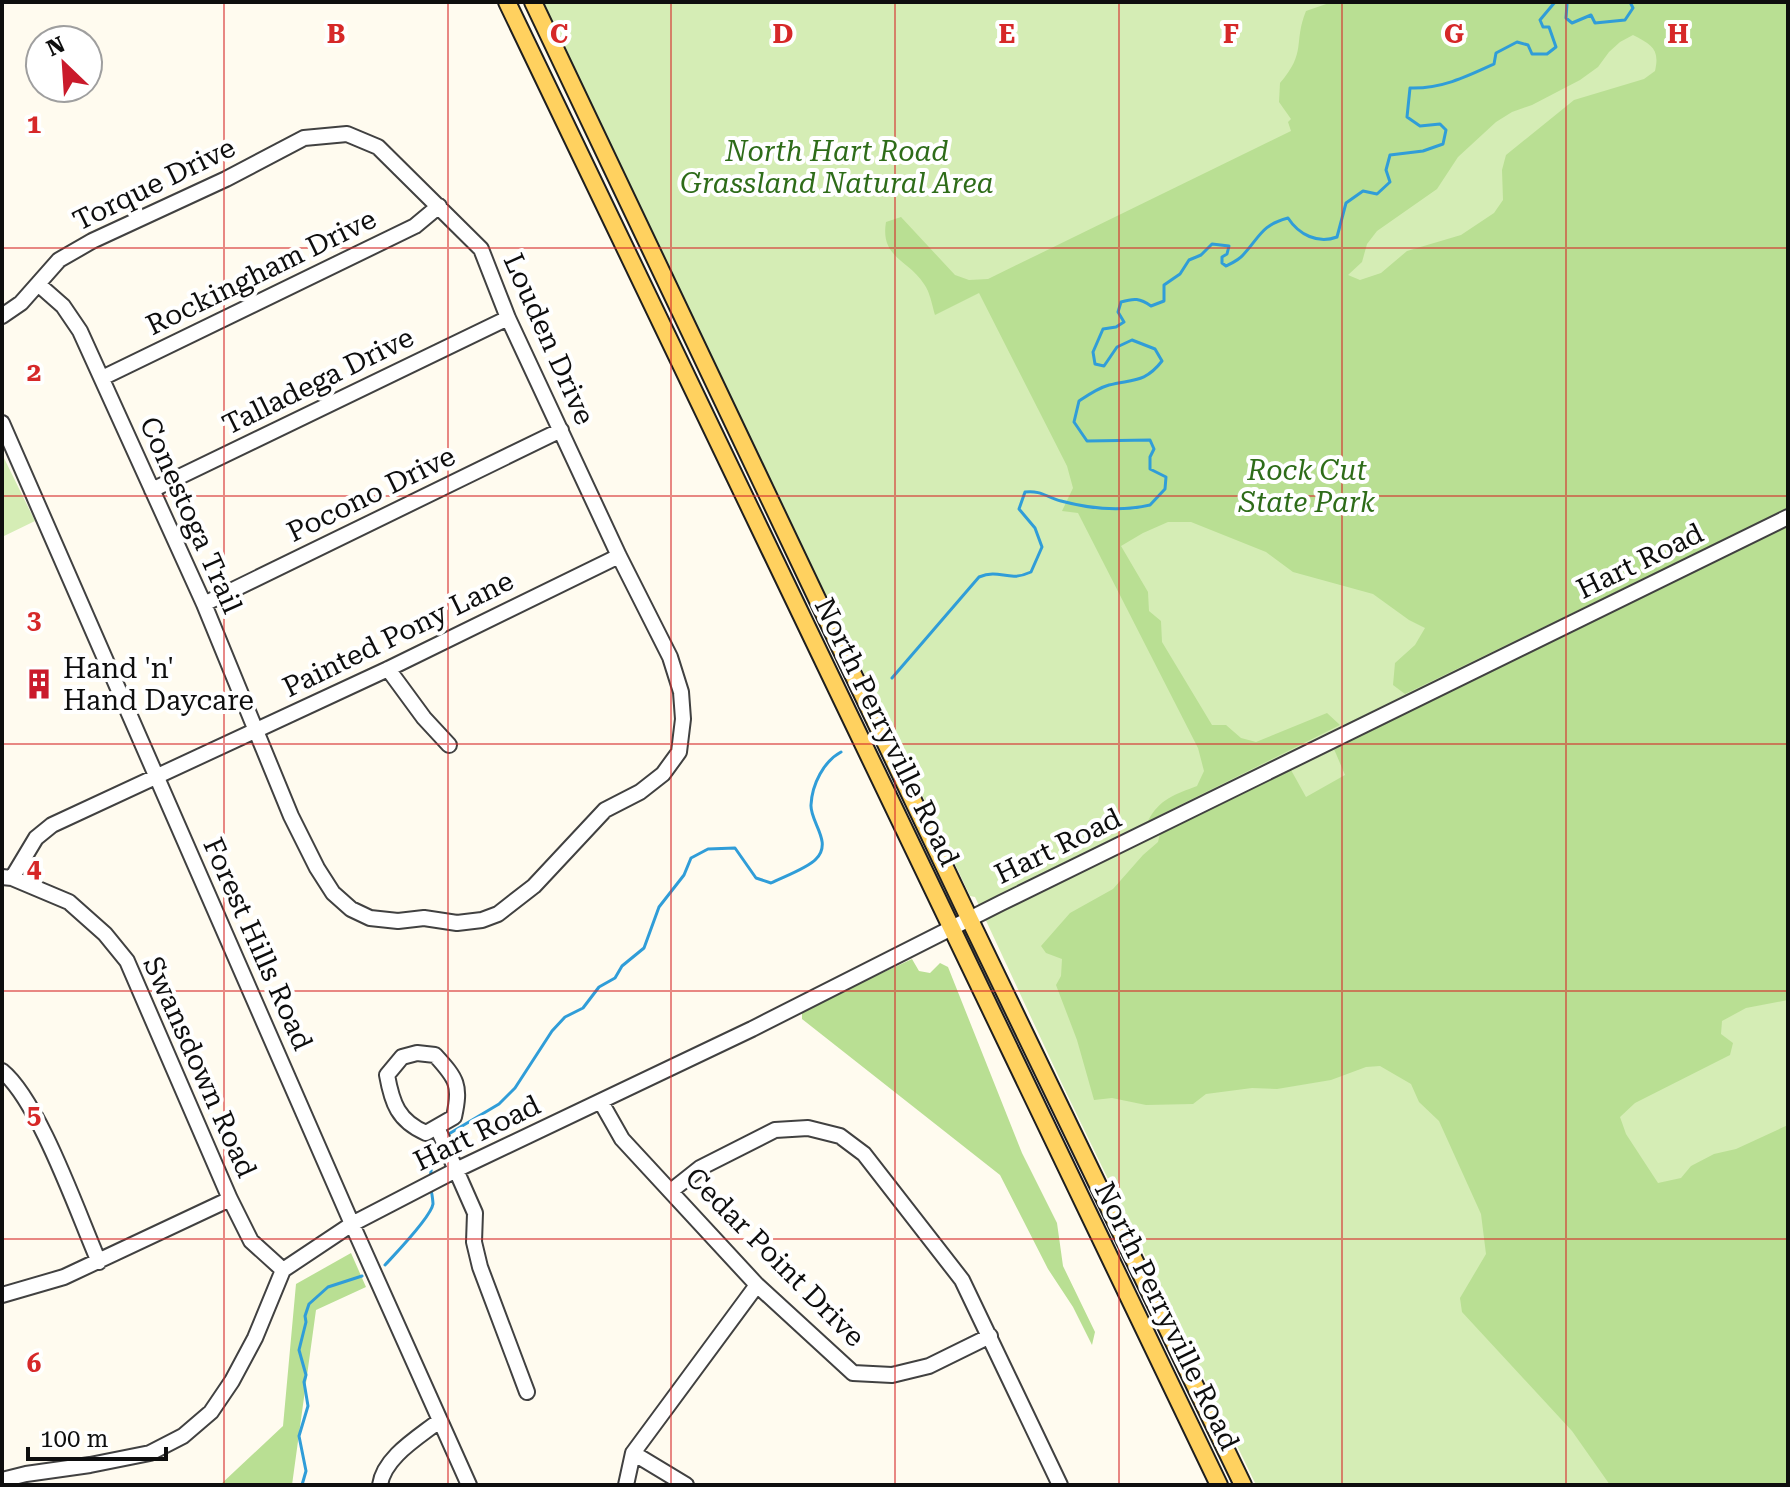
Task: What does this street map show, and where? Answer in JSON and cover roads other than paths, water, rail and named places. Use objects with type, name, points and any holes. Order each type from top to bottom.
[{"type":"main road","name":"North Perryville Road","points":[[507,2],[1219,1485]]},
{"type":"main road","name":"North Perryville Road","points":[[533,2],[1243,1485]]},
{"type":"street","name":"Louden Drive","points":[[317,868],[333,893],[351,909],[370,918],[398,921],[424,918],[457,923],[482,920],[498,914],[534,886],[596,819],[663,774],[679,752],[683,719],[681,692],[670,657],[619,556],[508,318],[481,249],[378,147],[347,134]]},
{"type":"street","name":"Torque Drive","points":[[2,316],[21,303],[59,260],[92,241],[226,179],[304,138],[347,134]]},
{"type":"street","name":"Rockingham Drive","points":[[102,378],[415,226],[439,206]]},
{"type":"street","name":"Conestoga Trail","points":[[38,284],[63,306],[80,331],[204,604],[255,731],[317,868]]},
{"type":"street","name":"Talladega Drive","points":[[152,490],[508,318]]},
{"type":"street","name":"Forest Hills Road","points":[[2,423],[469,1485]]},
{"type":"street","name":"Pocono Drive","points":[[204,604],[561,430]]},
{"type":"street","name":"Hart Road","points":[[283,1270],[352,1224],[458,1169],[849,981],[969,918],[1788,517]]},
{"type":"street","name":"Painted Pony Lane","points":[[7,878],[36,838],[52,825],[388,669],[619,556]]},
{"type":"street","points":[[388,669],[424,718],[449,745]]},
{"type":"street","name":"Swansdown Road","points":[[7,878],[69,902],[105,934],[127,961],[251,1241],[283,1270]]},
{"type":"street","points":[[417,1053],[435,1055],[449,1070],[459,1092],[454,1117],[437,1127],[426,1133],[409,1126],[392,1101],[387,1075],[402,1057],[417,1053]]},
{"type":"street","points":[[2,1071],[14,1081],[38,1122],[99,1262]]},
{"type":"street","name":"Cedar Point Drive","points":[[601,1102],[622,1139],[757,1285],[853,1373],[892,1375],[929,1366],[990,1336]]},
{"type":"street","points":[[437,1127],[475,1213],[474,1242],[480,1267],[527,1392]]},
{"type":"street","points":[[671,1191],[700,1168],[775,1130],[808,1128],[840,1136],[864,1154],[962,1280],[1054,1483]]},
{"type":"street","points":[[2,1295],[64,1277],[230,1199]]},
{"type":"street","points":[[2,1480],[29,1479],[150,1453],[183,1436],[211,1412],[232,1381],[255,1338],[283,1270]]},
{"type":"street","points":[[626,1485],[633,1453],[757,1285]]},
{"type":"street","points":[[380,1485],[381,1476],[401,1451],[439,1421]]},
{"type":"street","points":[[633,1453],[686,1485]]},
{"type":"waterway","points":[[892,678],[979,577],[993,574],[1016,576],[1031,572],[1042,547],[1035,528],[1019,509],[1025,492],[1083,506],[1117,509],[1150,505],[1165,489],[1166,477],[1150,469],[1154,449],[1150,440],[1087,441],[1074,422],[1079,401],[1105,386],[1144,377],[1162,361],[1155,349],[1132,340],[1117,347],[1104,366],[1095,364],[1093,352],[1103,329],[1124,322],[1118,312],[1121,302],[1137,300],[1151,306],[1164,301],[1164,285],[1180,274],[1189,260],[1201,255],[1212,244],[1229,246],[1227,254],[1222,257],[1222,263],[1226,266],[1241,257],[1266,228],[1288,218],[1298,229],[1316,239],[1337,237],[1346,203],[1363,191],[1377,194],[1390,182],[1386,170],[1390,155],[1423,151],[1443,144],[1446,130],[1440,124],[1420,126],[1407,117],[1410,88],[1443,84],[1494,64],[1496,53],[1517,42],[1528,45],[1532,54],[1547,54],[1556,47],[1549,27],[1543,27],[1540,20],[1555,2]]},
{"type":"waterway","points":[[1565,2],[1566,18],[1572,23],[1591,15],[1595,23],[1625,20],[1633,8],[1630,2]]},
{"type":"waterway","points":[[447,1135],[499,1104],[515,1088],[552,1031],[565,1017],[583,1008],[599,987],[615,978],[622,966],[644,948],[659,907],[684,875],[691,858],[708,849],[735,848],[756,878],[771,883],[816,859],[821,852],[822,839],[812,812],[814,789],[824,767],[841,752]]},
{"type":"waterway","points":[[430,1179],[433,1156],[440,1145]]},
{"type":"waterway","points":[[385,1265],[431,1210],[431,1191]]},
{"type":"waterway","points":[[302,1485],[306,1471],[299,1436],[308,1406],[304,1382],[306,1375],[299,1350],[305,1316],[309,1304],[328,1287],[362,1276]]},
{"type":"place","name":"Hand 'n' Hand Daycare","points":[[39,684]]},
{"type":"park label","name":"North Hart Road Grassland Natural Area","points":[[837,167]]},
{"type":"park label","name":"Rock Cut State Park","points":[[1307,486]]}]
